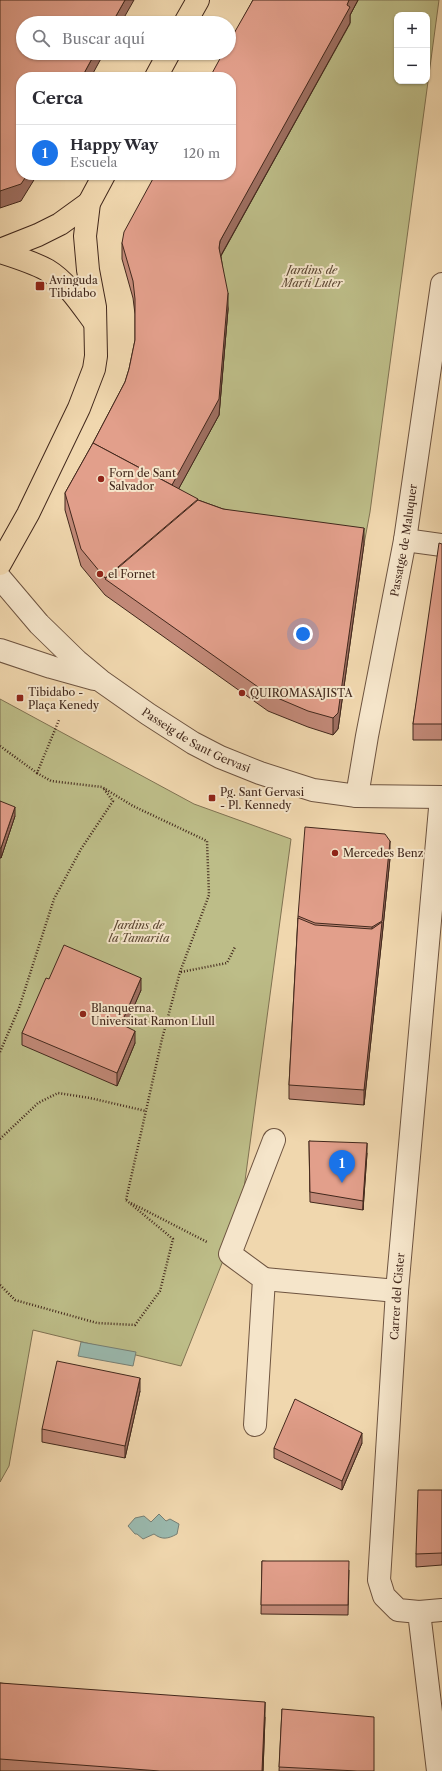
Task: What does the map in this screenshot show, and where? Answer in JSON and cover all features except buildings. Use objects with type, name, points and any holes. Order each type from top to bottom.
[{"type":"main road","points":[[190,16],[198,0]]},
{"type":"main road","points":[[159,72],[165,60]]},
{"type":"main road","points":[[0,564],[28,514],[79,408],[94,369],[96,356],[95,307],[88,270],[85,236],[89,203],[101,180]]},
{"type":"main road","points":[[0,251],[60,224],[89,203]]},
{"type":"main road","points":[[0,251],[47,270],[61,281],[95,323]]},
{"type":"street","name":"Passatge de Maluquer","points":[[357,796],[367,736],[405,540],[442,284]]},
{"type":"street","points":[[405,540],[442,545]]},
{"type":"street","name":"Passeig de Sant Gervasi","points":[[0,578],[39,624],[76,661],[101,681],[187,738],[220,757],[301,787],[357,796],[441,797]]},
{"type":"street","points":[[0,650],[51,667],[101,681]]},
{"type":"street","name":"Carrer del Cister","points":[[441,797],[397,1291],[379,1580],[384,1596],[398,1610],[419,1612],[442,1610]]},
{"type":"street","points":[[274,1140],[230,1254],[264,1279],[397,1291]]},
{"type":"street","points":[[255,1426],[264,1279]]},
{"type":"street","points":[[419,1612],[438,1771]]},
{"type":"path","points":[[37,773],[59,720]]},
{"type":"path","points":[[0,746],[51,782],[102,786],[133,806],[207,841],[209,895],[180,972],[162,1039],[126,1200]]},
{"type":"path","points":[[0,1052],[18,1008],[54,899],[81,849],[113,801],[102,786]]},
{"type":"path","points":[[180,972],[227,963],[234,947]]},
{"type":"path","points":[[0,1139],[38,1103],[58,1093],[90,1098],[146,1111]]},
{"type":"path","points":[[126,1200],[230,1254]]},
{"type":"path","points":[[0,1285],[15,1300],[97,1323],[135,1325],[160,1291],[173,1238],[126,1200]]},
{"type":"green space","name":"Jardins de Martí Luter","points":[[358,0],[439,0],[430,67],[430,12],[394,12],[394,84],[428,84],[370,512],[364,544],[172,501],[219,415],[228,309],[221,278],[220,257],[350,24],[347,21]]},
{"type":"green space","name":"Jardins de la Tamarita","points":[[0,699],[194,804],[291,839],[240,1218],[181,1366],[33,1330],[9,1466],[0,1482]]},
{"type":"water","points":[[81,1342],[136,1352],[133,1366],[78,1356]]},
{"type":"water","points":[[159,1514],[166,1521],[170,1519],[179,1524],[177,1534],[165,1538],[154,1534],[143,1539],[135,1534],[128,1526],[135,1518],[144,1516],[151,1522]]},
{"type":"place","name":"Avinguda Tibidabo","points":[[40,286]]},
{"type":"place","name":"Forn de Sant Salvador","points":[[101,479]]},
{"type":"place","name":"el Fornet","points":[[100,574]]},
{"type":"place","name":"QUIROMASAJISTA","points":[[242,693]]},
{"type":"place","name":"Tibidabo - Plaça Kenedy","points":[[20,698]]},
{"type":"place","name":"Pg. Sant Gervasi - Pl. Kennedy","points":[[212,798]]},
{"type":"place","name":"Mercedes Benz","points":[[335,853]]},
{"type":"place","name":"Blanquerna. Universitat Ramon Llull","points":[[83,1014]]},
{"type":"place","name":"Happy Way","points":[[342,1183]]}]
